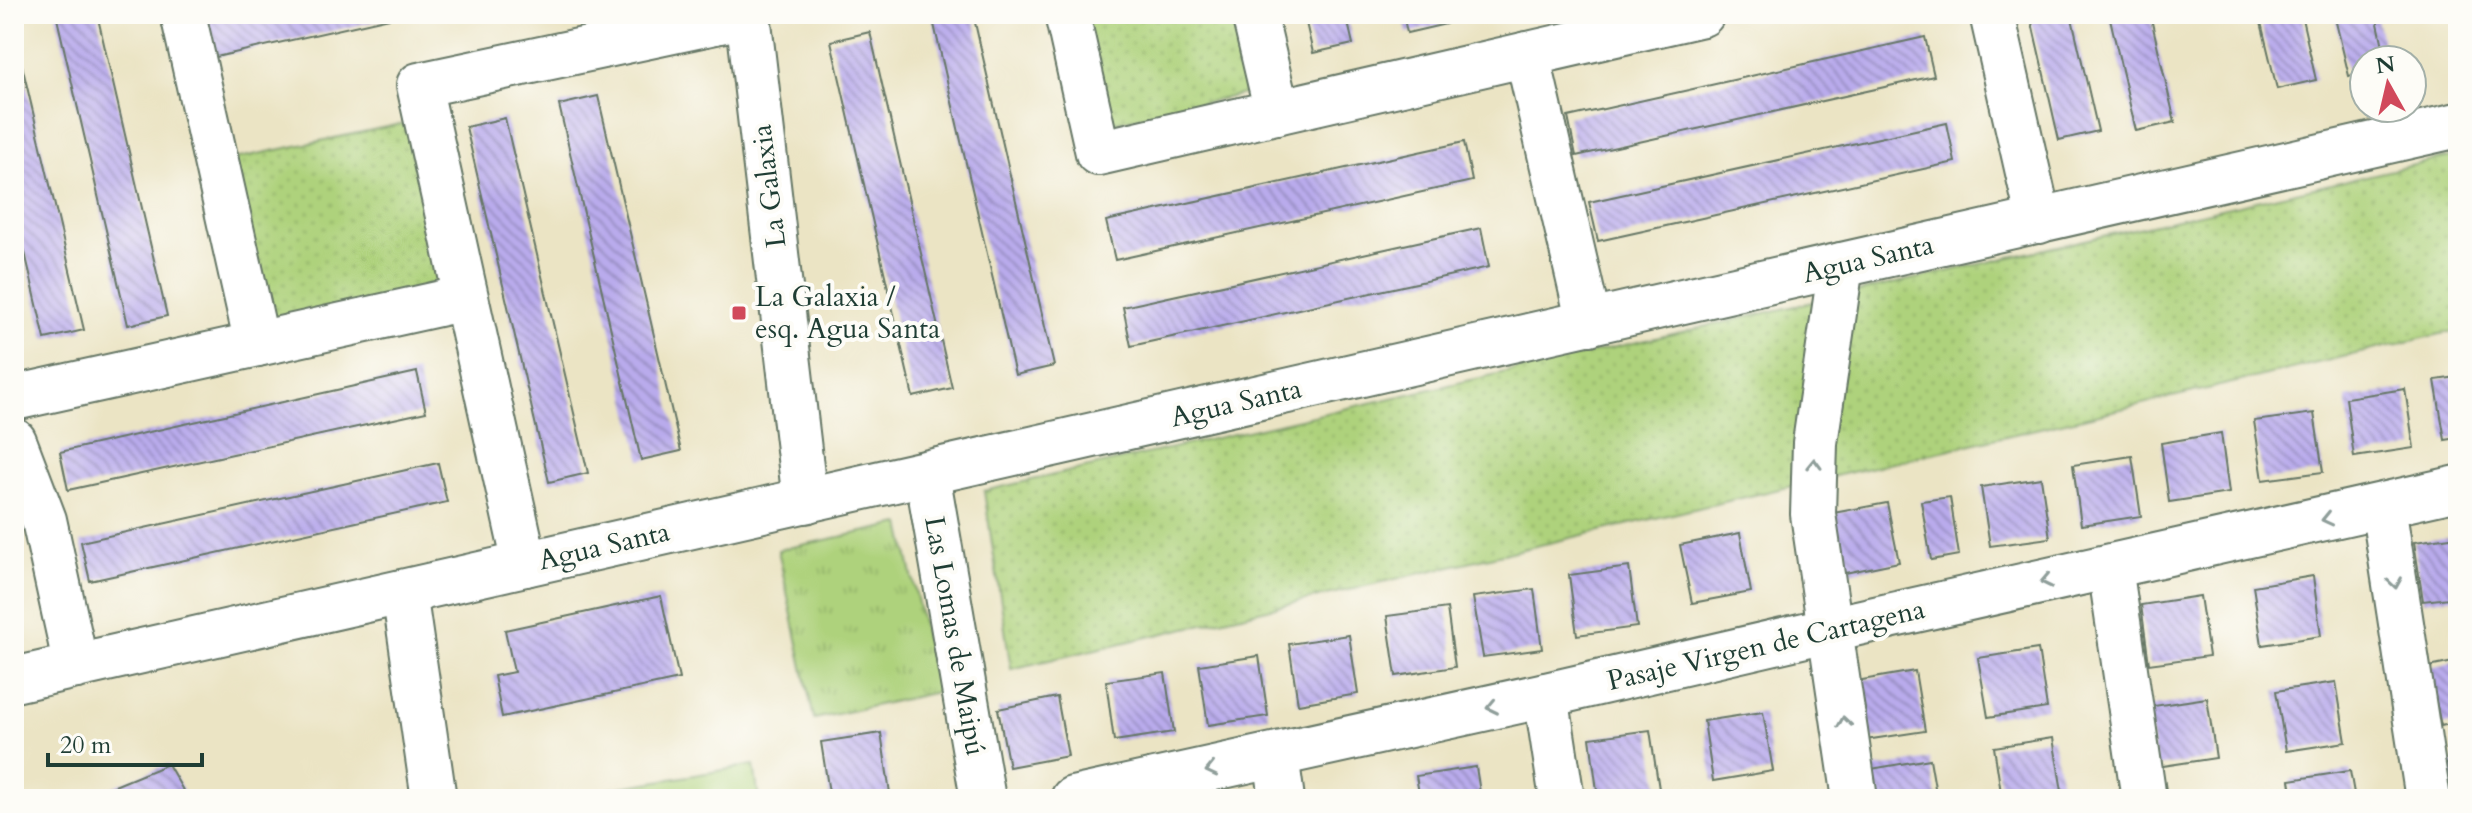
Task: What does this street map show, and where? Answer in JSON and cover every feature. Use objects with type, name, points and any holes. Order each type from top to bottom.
[{"type":"street","points":[[183,14],[257,344]]},
{"type":"street","points":[[525,564],[419,85],[748,14]]},
{"type":"street","name":"La Galaxia","points":[[748,14],[805,501]]},
{"type":"street","points":[[1067,14],[1098,153],[1702,14]]},
{"type":"street","points":[[1254,14],[1277,112]]},
{"type":"street","points":[[1992,14],[2039,221]]},
{"type":"street","points":[[1527,54],[1589,323]]},
{"type":"street","name":"Agua Santa","points":[[14,680],[2458,125]]},
{"type":"street","points":[[1841,265],[1815,443],[1813,514],[1855,799]]},
{"type":"street","points":[[14,398],[465,298]]},
{"type":"street","points":[[14,441],[44,520],[76,666]]},
{"type":"street","name":"Las Lomas de Maipú","points":[[927,473],[983,799]]},
{"type":"street","name":"Pasaje Virgen de Cartagena","points":[[1073,799],[2458,488]]},
{"type":"street","points":[[2383,506],[2428,799]]},
{"type":"street","points":[[2110,567],[2144,799]]},
{"type":"street","points":[[404,592],[434,799]]},
{"type":"street","points":[[1546,695],[1562,799]]},
{"type":"street","points":[[1276,755],[1282,799]]},
{"type":"green space","points":[[1083,14],[1235,14],[1253,92],[1108,124]]},
{"type":"green space","points":[[406,123],[441,288],[268,324],[234,159]]},
{"type":"green space","points":[[2458,155],[2458,330],[1011,669],[984,491]]},
{"type":"green space","points":[[901,524],[937,692],[814,719],[778,550]]},
{"type":"green space","points":[[754,765],[759,799],[551,799]]},
{"type":"building","points":[[56,14],[97,14],[167,316],[128,325]]},
{"type":"building","points":[[224,14],[403,15],[207,59],[198,20]]},
{"type":"building","points":[[973,14],[1054,366],[1015,375],[933,20]]},
{"type":"building","points":[[1304,14],[1346,14],[1353,44],[1313,53]]},
{"type":"building","points":[[1403,14],[1444,14],[1446,24],[1407,33]]},
{"type":"building","points":[[2030,14],[2071,14],[2098,131],[2059,140]]},
{"type":"building","points":[[2109,14],[2150,14],[2175,122],[2136,131]]},
{"type":"building","points":[[2259,14],[2301,14],[2316,80],[2277,89]]},
{"type":"building","points":[[2334,14],[2376,14],[2383,44],[2348,44],[2348,72]]},
{"type":"building","points":[[14,31],[84,330],[45,339],[14,205]]},
{"type":"building","points":[[870,32],[952,388],[913,397],[831,41]]},
{"type":"building","points":[[1925,37],[1934,76],[1576,156],[1568,117]]},
{"type":"building","points":[[598,96],[681,451],[641,460],[559,105]]},
{"type":"building","points":[[505,118],[588,473],[549,482],[466,127]]},
{"type":"building","points":[[1947,123],[1955,162],[1598,241],[1589,202]]},
{"type":"building","points":[[1464,142],[1472,181],[1115,260],[1106,221]]},
{"type":"building","points":[[1481,228],[1489,267],[1131,346],[1123,307]]},
{"type":"building","points":[[417,372],[426,412],[68,490],[60,452]]},
{"type":"building","points":[[2458,377],[2458,438],[2445,440],[2435,380]]},
{"type":"building","points":[[2405,389],[2414,448],[2354,457],[2346,398]]},
{"type":"building","points":[[2314,413],[2323,472],[2263,480],[2254,421]]},
{"type":"building","points":[[2221,433],[2229,493],[2169,502],[2161,443]]},
{"type":"building","points":[[2132,456],[2141,516],[2081,525],[2073,465]]},
{"type":"building","points":[[438,463],[447,502],[90,581],[81,542]]},
{"type":"building","points":[[2041,478],[2050,538],[1990,546],[1981,487]]},
{"type":"building","points":[[1950,497],[1959,555],[1931,560],[1921,501]]},
{"type":"building","points":[[1887,503],[1899,562],[1840,574],[1828,514]]},
{"type":"building","points":[[1740,533],[1751,592],[1692,603],[1680,545]]},
{"type":"building","points":[[2458,536],[2458,597],[2423,601],[2414,542]]},
{"type":"building","points":[[1629,567],[1637,627],[1577,635],[1569,575]]},
{"type":"building","points":[[2313,576],[2321,636],[2262,645],[2253,586]]},
{"type":"building","points":[[1534,589],[1542,649],[1483,657],[1473,597]]},
{"type":"building","points":[[661,596],[679,679],[502,717],[494,676],[514,672],[505,630]]},
{"type":"building","points":[[2200,596],[2209,656],[2149,664],[2141,605]]},
{"type":"building","points":[[1447,608],[1455,667],[1396,676],[1387,616]]},
{"type":"building","points":[[1349,635],[1358,694],[1298,704],[1289,644]]},
{"type":"building","points":[[2038,649],[2047,708],[1988,717],[1978,658]]},
{"type":"building","points":[[1259,656],[1268,716],[1208,725],[1199,665]]},
{"type":"building","points":[[2458,661],[2458,722],[2441,726],[2429,667]]},
{"type":"building","points":[[1915,671],[1925,731],[1865,740],[1856,681]]},
{"type":"building","points":[[1165,673],[1174,732],[1114,741],[1106,681]]},
{"type":"building","points":[[2336,682],[2346,742],[2286,751],[2276,691]]},
{"type":"building","points":[[1057,697],[1068,756],[1009,767],[998,709]]},
{"type":"building","points":[[2207,698],[2216,758],[2156,767],[2147,707]]},
{"type":"building","points":[[1763,712],[1773,771],[1713,781],[1704,721]]},
{"type":"building","points":[[1650,730],[1659,789],[1598,798],[1590,738]]},
{"type":"building","points":[[881,733],[890,793],[830,799],[821,742]]},
{"type":"building","points":[[2053,738],[2063,797],[2002,799],[1994,747]]},
{"type":"building","points":[[1930,759],[1937,799],[1875,799],[1871,769]]},
{"type":"building","points":[[2458,762],[2458,799],[2448,799],[2441,765]]},
{"type":"building","points":[[168,764],[188,799],[83,799]]},
{"type":"building","points":[[1476,767],[1481,799],[1420,799],[1416,776]]},
{"type":"building","points":[[2350,771],[2355,799],[2293,799],[2290,780]]},
{"type":"building","points":[[1368,792],[1369,799],[1331,799],[1331,797]]},
{"type":"place","name":"La Galaxia / esq. Agua Santa","points":[[739,313]]}]
